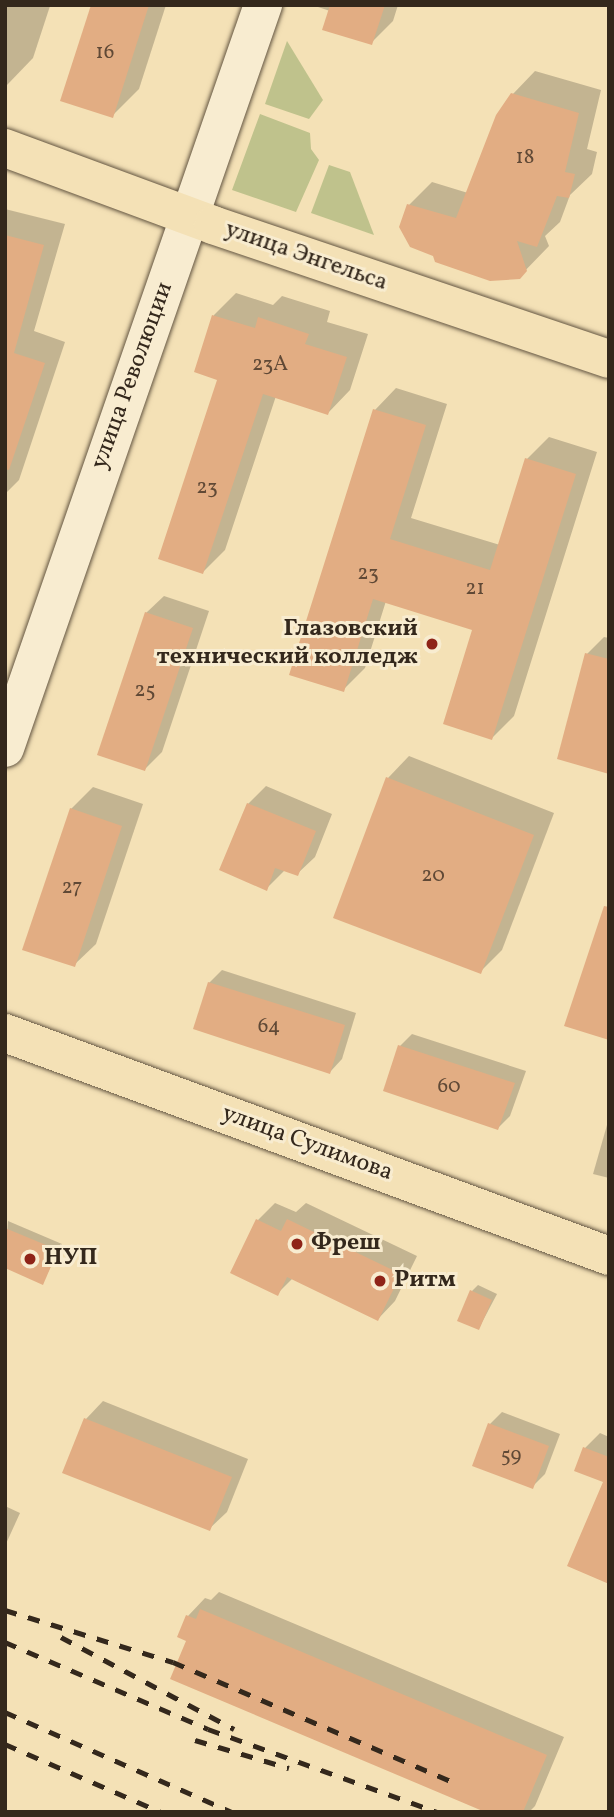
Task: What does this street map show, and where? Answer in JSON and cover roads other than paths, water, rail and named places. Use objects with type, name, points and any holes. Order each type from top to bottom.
[{"type":"main road","name":"улица Энгельса","points":[[5,148],[190,215],[609,359]]},
{"type":"main road","name":"улица Сулимова","points":[[5,1033],[609,1256]]},
{"type":"street","name":"улица Революции","points":[[5,748],[262,5]]},
{"type":"railway","points":[[5,1610],[173,1662],[458,1784]]},
{"type":"railway","points":[[61,1637],[234,1729]]},
{"type":"railway","points":[[5,1642],[208,1729],[437,1812]]},
{"type":"railway","points":[[5,1712],[232,1812]]},
{"type":"railway","points":[[195,1740],[289,1768]]},
{"type":"railway","points":[[5,1744],[161,1812]]},
{"type":"place","name":"Глазовский технический колледж","points":[[432,644]]},
{"type":"place","name":"Фреш","points":[[297,1244]]},
{"type":"place","name":"НУП","points":[[30,1259]]},
{"type":"place","name":"Ритм","points":[[380,1281]]}]
